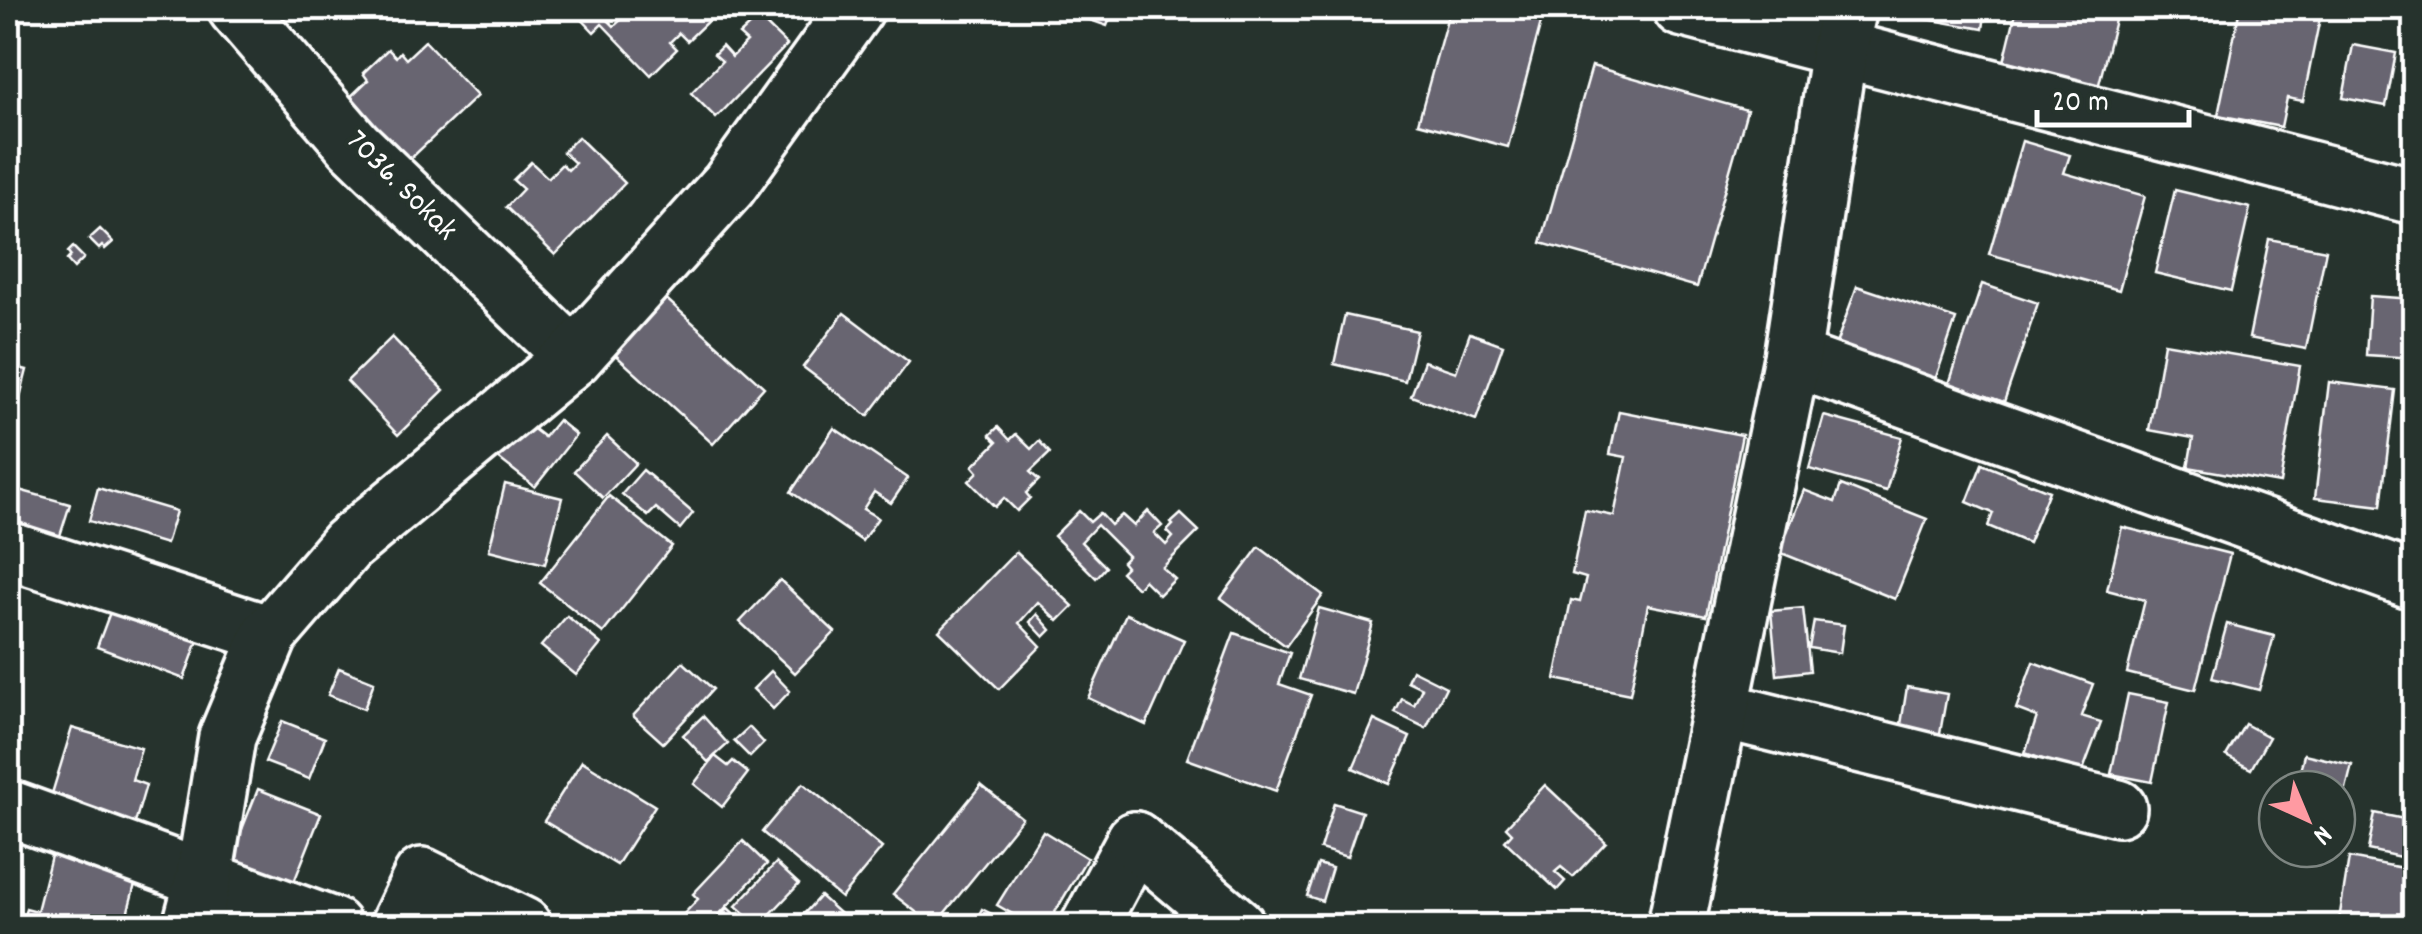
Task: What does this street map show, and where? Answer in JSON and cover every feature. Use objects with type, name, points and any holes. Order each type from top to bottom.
[{"type":"street","name":"7036. Sokak","points":[[236,8],[354,145],[574,357]]},
{"type":"street","points":[[197,902],[227,738],[270,634],[347,545],[574,357],[729,186],[856,8]]},
{"type":"street","points":[[1681,8],[1844,28],[2414,196]]},
{"type":"street","points":[[1676,926],[1792,358],[1844,28]]},
{"type":"street","points":[[1792,358],[2414,581]]},
{"type":"street","points":[[8,550],[270,634]]},
{"type":"street","points":[[1720,710],[2118,808]]},
{"type":"street","points":[[8,808],[197,902],[333,926]]},
{"type":"street","points":[[1089,926],[1135,840],[1237,926]]},
{"type":"street","points":[[398,926],[422,876],[524,926]]},
{"type":"building","points":[[579,8],[590,14],[596,8],[614,26],[623,18],[612,8],[700,8],[711,18],[687,41],[679,33],[670,42],[677,49],[651,75],[602,24],[594,32],[575,12]]},
{"type":"building","points":[[749,8],[787,45],[716,118],[691,93],[722,61],[714,54],[722,46],[732,57],[747,42],[739,35],[749,26],[736,13]]},
{"type":"building","points":[[1114,8],[1107,26],[1065,11]]},
{"type":"building","points":[[1450,8],[1544,11],[1508,147],[1418,123]]},
{"type":"building","points":[[1923,8],[1986,8],[1983,29],[1921,18]]},
{"type":"building","points":[[2017,8],[2118,8],[2095,100],[2000,78]]},
{"type":"building","points":[[2240,8],[2322,8],[2303,101],[2287,98],[2281,127],[2218,115]]},
{"type":"building","points":[[425,41],[477,96],[405,164],[346,101],[368,80],[363,73],[388,49],[396,57],[400,52],[406,59]]},
{"type":"building","points":[[2353,45],[2396,53],[2386,106],[2343,98]]},
{"type":"building","points":[[1592,66],[1747,110],[1697,287],[1541,243]]},
{"type":"building","points":[[578,137],[625,183],[555,255],[506,207],[523,189],[513,180],[531,162],[548,178],[562,164],[568,170],[575,163],[563,152]]},
{"type":"building","points":[[2022,141],[2070,155],[2064,173],[2145,196],[2119,290],[1989,254]]},
{"type":"building","points":[[2175,190],[2250,208],[2231,291],[2155,273]]},
{"type":"building","points":[[100,229],[113,242],[105,249],[99,249],[89,239]]},
{"type":"building","points":[[2269,239],[2326,250],[2306,349],[2249,338]]},
{"type":"building","points":[[73,247],[84,258],[74,268],[67,260]]},
{"type":"building","points":[[1982,284],[2038,303],[2004,402],[1949,384]]},
{"type":"building","points":[[1857,286],[1956,319],[1932,389],[1832,355]]},
{"type":"building","points":[[662,295],[764,387],[713,444],[611,351]]},
{"type":"building","points":[[2370,296],[2414,299],[2414,358],[2366,355]]},
{"type":"building","points":[[844,313],[909,362],[868,416],[803,367]]},
{"type":"building","points":[[1345,315],[1417,331],[1405,381],[1334,364]]},
{"type":"building","points":[[1470,333],[1503,345],[1476,420],[1411,396],[1424,361],[1456,372]]},
{"type":"building","points":[[392,337],[444,390],[398,435],[347,381]]},
{"type":"building","points":[[2164,343],[2300,366],[2280,483],[2188,467],[2193,438],[2149,430]]},
{"type":"building","points":[[8,365],[27,370],[8,444]]},
{"type":"building","points":[[2329,382],[2395,390],[2381,506],[2315,498]]},
{"type":"building","points":[[1619,411],[1742,435],[1706,616],[1648,605],[1630,694],[1555,679],[1571,600],[1580,602],[1586,578],[1572,574],[1585,510],[1614,516],[1626,457],[1610,454]]},
{"type":"building","points":[[1824,416],[1902,437],[1886,491],[1809,469]]},
{"type":"building","points":[[522,420],[544,437],[558,420],[576,435],[535,487],[493,454]]},
{"type":"building","points":[[998,427],[1010,440],[1016,434],[1031,449],[1039,441],[1050,453],[1030,472],[1039,480],[1026,493],[1030,498],[1017,511],[1004,498],[995,507],[969,481],[978,472],[973,466],[997,442],[990,435]]},
{"type":"building","points":[[834,428],[908,478],[891,503],[874,492],[863,509],[878,518],[862,541],[791,492]]},
{"type":"building","points":[[607,436],[636,463],[603,498],[574,471]]},
{"type":"building","points":[[2414,449],[2414,531],[2403,529]]},
{"type":"building","points":[[1982,464],[2049,491],[2028,543],[1988,526],[1993,513],[1967,502]]},
{"type":"building","points":[[643,470],[693,513],[680,529],[656,508],[648,516],[622,494]]},
{"type":"building","points":[[505,484],[562,498],[545,564],[489,550]]},
{"type":"building","points":[[1841,485],[1927,519],[1895,599],[1779,552],[1804,490],[1835,502]]},
{"type":"building","points":[[8,487],[70,504],[59,539],[8,524]]},
{"type":"building","points":[[98,488],[176,511],[166,544],[89,521]]},
{"type":"building","points":[[609,496],[672,546],[603,633],[540,583]]},
{"type":"building","points":[[1079,511],[1090,522],[1100,513],[1111,525],[1122,515],[1134,526],[1148,511],[1162,526],[1154,533],[1166,545],[1173,537],[1167,531],[1181,514],[1199,531],[1162,568],[1175,579],[1159,595],[1144,580],[1137,588],[1121,572],[1126,567],[1122,562],[1128,556],[1097,525],[1081,542],[1106,567],[1096,578],[1054,536]]},
{"type":"building","points":[[2122,527],[2230,554],[2195,690],[2127,673],[2145,600],[2107,590]]},
{"type":"building","points":[[1259,547],[1323,595],[1286,646],[1221,598]]},
{"type":"building","points":[[1016,552],[1073,606],[1058,621],[1038,602],[1019,623],[1041,646],[999,689],[939,631]]},
{"type":"building","points":[[8,573],[20,575],[8,647]]},
{"type":"building","points":[[780,580],[835,632],[795,673],[740,622]]},
{"type":"building","points":[[116,596],[203,627],[184,679],[97,647]]},
{"type":"building","points":[[1319,608],[1373,623],[1353,694],[1299,679]]},
{"type":"building","points":[[1803,608],[1810,671],[1777,675],[1771,611]]},
{"type":"building","points":[[1037,614],[1051,630],[1044,637],[1030,622]]},
{"type":"building","points":[[1126,614],[1184,640],[1146,725],[1088,698]]},
{"type":"building","points":[[567,616],[601,644],[576,675],[541,646]]},
{"type":"building","points":[[1814,621],[1844,625],[1840,653],[1809,648]]},
{"type":"building","points":[[2227,624],[2274,636],[2259,690],[2212,678]]},
{"type":"building","points":[[1234,633],[1290,653],[1279,684],[1311,695],[1276,791],[1187,759]]},
{"type":"building","points":[[683,662],[713,689],[663,743],[633,716]]},
{"type":"building","points":[[2033,662],[2093,684],[2081,716],[2101,722],[2082,773],[2025,753],[2037,717],[2016,709]]},
{"type":"building","points":[[339,668],[374,682],[364,709],[328,695]]},
{"type":"building","points":[[1412,670],[1446,687],[1426,728],[1395,713],[1402,699],[1414,705],[1422,688],[1407,681]]},
{"type":"building","points":[[771,671],[790,691],[773,709],[753,689]]},
{"type":"building","points":[[1907,687],[1947,694],[1938,744],[1899,737]]},
{"type":"building","points":[[2128,694],[2169,702],[2152,782],[2111,774]]},
{"type":"building","points":[[703,716],[728,744],[708,762],[683,735]]},
{"type":"building","points":[[1374,720],[1410,737],[1389,784],[1353,768]]},
{"type":"building","points":[[282,721],[325,738],[309,779],[265,762]]},
{"type":"building","points":[[2245,724],[2269,737],[2251,769],[2226,756]]},
{"type":"building","points":[[749,727],[764,743],[750,757],[734,741]]},
{"type":"building","points":[[72,728],[141,748],[132,780],[146,785],[135,823],[51,797]]},
{"type":"building","points":[[2304,754],[2352,765],[2351,769],[2301,769]]},
{"type":"building","points":[[715,756],[728,766],[733,761],[748,773],[722,807],[694,784]]},
{"type":"building","points":[[582,761],[655,806],[617,865],[544,821]]},
{"type":"building","points":[[803,783],[882,848],[841,898],[762,832]]},
{"type":"building","points":[[981,785],[1022,818],[934,926],[893,894]]},
{"type":"building","points":[[1545,785],[1606,842],[1573,877],[1561,867],[1555,872],[1565,881],[1557,890],[1505,841],[1512,833],[1506,827]]},
{"type":"building","points":[[258,789],[321,814],[290,892],[227,867]]},
{"type":"building","points":[[1334,803],[1362,812],[1347,857],[1320,849]]},
{"type":"building","points":[[2375,813],[2414,821],[2414,860],[2368,850]]},
{"type":"building","points":[[1043,831],[1087,858],[1047,926],[1033,926],[997,905]]},
{"type":"building","points":[[743,841],[767,864],[708,926],[696,926],[683,915],[698,899],[693,894]]},
{"type":"building","points":[[53,848],[139,869],[124,926],[22,926],[26,908],[37,911]]},
{"type":"building","points":[[2357,859],[2414,870],[2414,926],[2338,926],[2347,869],[2357,869]]},
{"type":"building","points":[[776,863],[799,884],[759,926],[736,906]]},
{"type":"building","points":[[1318,864],[1332,868],[1322,901],[1307,896]]},
{"type":"building","points":[[820,896],[846,919],[839,926],[793,926]]},
{"type":"building","points":[[728,908],[747,926],[710,926]]},
{"type":"building","points":[[982,909],[1015,926],[973,926]]}]
